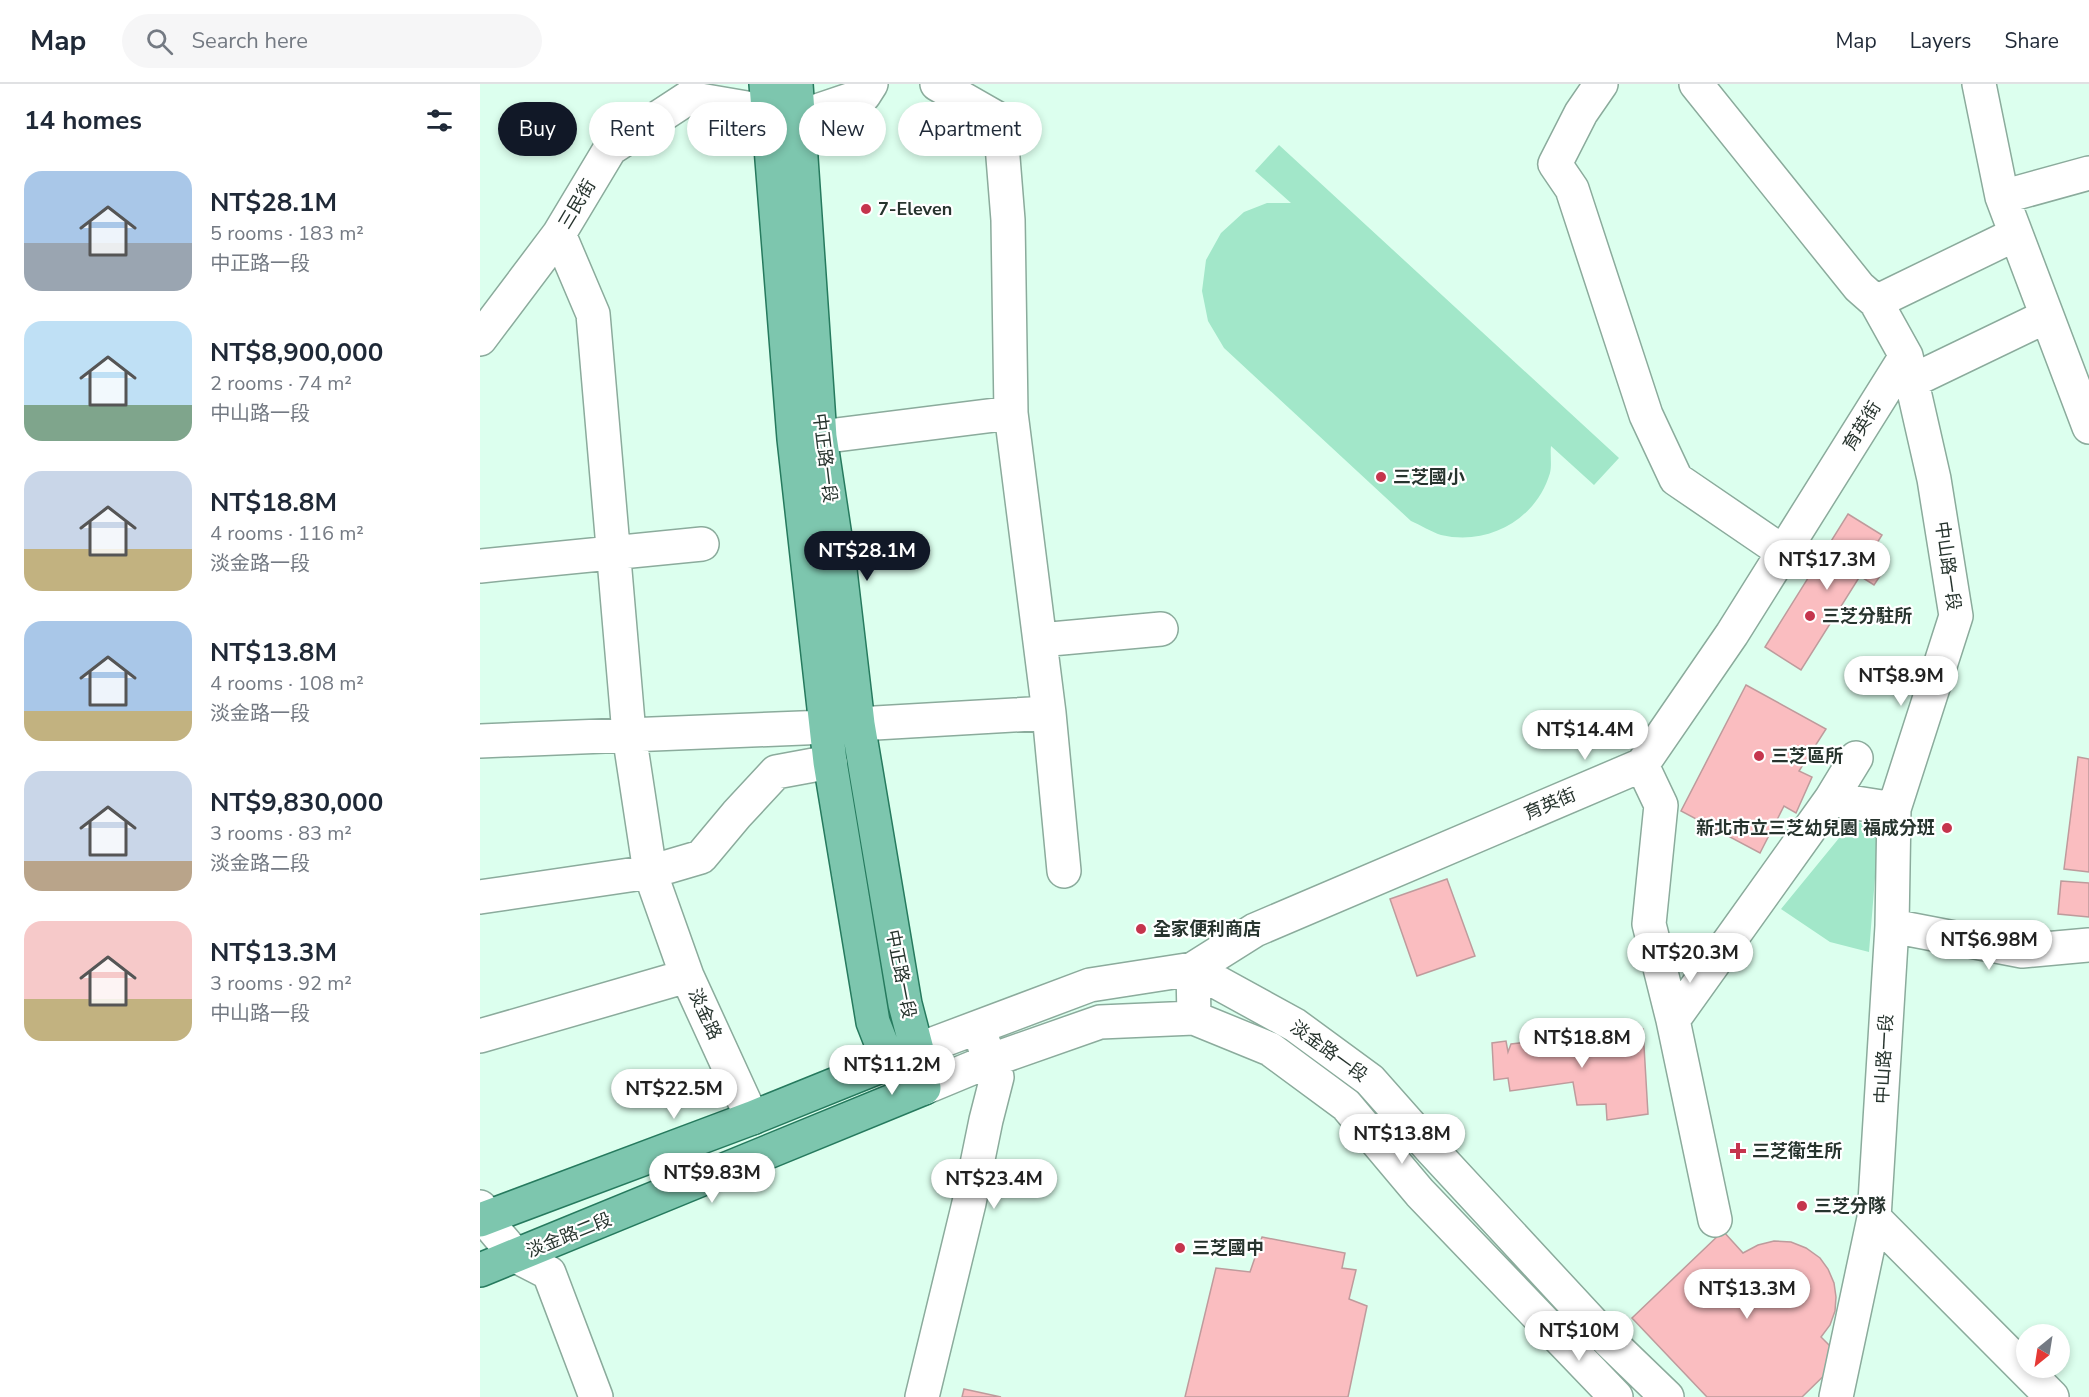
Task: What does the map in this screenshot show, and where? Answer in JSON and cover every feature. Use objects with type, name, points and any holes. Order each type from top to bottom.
[{"type":"main road","name":"中正路一段","points":[[780,102],[796,84]]},
{"type":"main road","name":"中正路一段","points":[[780,156],[794,440],[843,725],[905,1004],[903,1057]]},
{"type":"main road","name":"中正路一段","points":[[785,156],[820,437],[840,570],[843,725],[830,762],[873,1022],[903,1057],[924,1089]]},
{"type":"main road","points":[[481,1215],[753,1118],[903,1057]]},
{"type":"main road","name":"淡金路二段","points":[[480,1270],[924,1089]]},
{"type":"street","points":[[787,103],[864,96],[871,84]]},
{"type":"street","points":[[937,84],[1000,120],[1008,220],[1011,413],[1050,713],[1064,871]]},
{"type":"street","points":[[1602,84],[1581,113],[1555,164],[1572,189],[1646,415],[1676,479],[1783,552]]},
{"type":"street","name":"中山路一段","points":[[1696,84],[1859,287],[1876,302],[1909,368],[1934,479],[1956,616],[1894,808],[1892,926],[1874,1218],[1836,1397]]},
{"type":"street","points":[[1979,84],[2002,196],[2089,427]]},
{"type":"street","name":"三民街","points":[[480,339],[559,234],[610,149],[688,98],[748,102]]},
{"type":"street","points":[[2002,196],[2089,173]]},
{"type":"street","name":"淡金路","points":[[559,234],[592,314],[629,734],[650,872],[687,976],[753,1118]]},
{"type":"street","points":[[1876,302],[2016,234]]},
{"type":"street","points":[[1909,368],[2047,316]]},
{"type":"street","name":"育英街","points":[[1193,969],[1255,930],[1642,765],[1732,634],[1783,552],[1909,368]]},
{"type":"street","points":[[820,437],[1011,413]]},
{"type":"street","points":[[480,566],[702,544]]},
{"type":"street","points":[[1040,640],[1161,629]]},
{"type":"street","points":[[480,741],[843,725],[1050,713]]},
{"type":"street","points":[[1673,1020],[1831,799],[1856,758]]},
{"type":"street","points":[[480,897],[650,872],[701,857],[737,813],[776,772],[830,762]]},
{"type":"street","points":[[1642,765],[1660,805],[1649,924],[1673,1020],[1715,1220]]},
{"type":"street","points":[[1831,799],[1894,808]]},
{"type":"street","points":[[1892,926],[2022,951],[2089,945]]},
{"type":"street","points":[[903,1057],[1090,985],[1193,969],[1194,1018]]},
{"type":"street","name":"淡金路一段","points":[[1193,969],[1294,1025],[1370,1080],[1610,1342],[1667,1397]]},
{"type":"street","points":[[480,1036],[687,976]]},
{"type":"street","name":"淡金路一段","points":[[924,1089],[989,1062],[1100,1022],[1194,1018],[1270,1049],[1346,1105],[1420,1193],[1604,1392]]},
{"type":"street","points":[[922,1397],[997,1077],[989,1062],[979,1026]]},
{"type":"street","points":[[1420,1193],[1432,1150]]},
{"type":"street","points":[[481,1215],[516,1256],[549,1273],[596,1397]]},
{"type":"street","points":[[1874,1218],[2052,1397]]},
{"type":"street","points":[[1604,1392],[1610,1342]]},
{"type":"green space","points":[[1279,145],[1619,458],[1594,485],[1551,446],[1551,470],[1543,490],[1522,516],[1508,526],[1476,537],[1437,534],[1411,521],[1224,348],[1208,321],[1202,291],[1206,260],[1221,233],[1244,212],[1267,203],[1291,203],[1255,171]]},
{"type":"green space","points":[[1853,821],[1879,828],[1869,952],[1830,942],[1781,909]]},
{"type":"building","name":"三芝分駐所","points":[[1848,514],[1882,535],[1869,556],[1886,567],[1874,585],[1860,576],[1801,670],[1765,647]]},
{"type":"building","name":"三芝區所","points":[[1746,685],[1826,729],[1799,771],[1812,777],[1796,813],[1784,806],[1760,853],[1681,811]]},
{"type":"building","points":[[2078,757],[2089,759],[2089,872],[2064,869]]},
{"type":"building","points":[[1447,879],[1475,956],[1417,976],[1390,899]]},
{"type":"building","points":[[2061,881],[2089,883],[2089,917],[2058,914]]},
{"type":"building","points":[[1643,1029],[1648,1114],[1607,1120],[1606,1104],[1577,1105],[1573,1082],[1510,1091],[1508,1078],[1494,1080],[1492,1043],[1506,1041],[1508,1052],[1511,1044]]},
{"type":"building","points":[[1723,1231],[1743,1253],[1758,1245],[1774,1241],[1791,1242],[1806,1248],[1820,1258],[1828,1269],[1834,1283],[1835,1311],[1830,1325],[1821,1337],[1842,1358],[1802,1397],[1707,1397],[1632,1318]]},
{"type":"building","points":[[1262,1237],[1345,1253],[1342,1268],[1356,1270],[1349,1299],[1367,1306],[1348,1397],[1185,1397],[1216,1268],[1250,1272]]},
{"type":"building","points":[[964,1389],[1001,1397],[962,1397]]},
{"type":"place","name":"7-Eleven","points":[[866,209]]},
{"type":"place","name":"三芝國小","points":[[1381,477]]},
{"type":"place","name":"三芝分駐所","points":[[1810,616]]},
{"type":"place","name":"三芝區所","points":[[1759,756]]},
{"type":"place","name":"新北市立三芝幼兒園 福成分班","points":[[1947,828]]},
{"type":"place","name":"全家便利商店","points":[[1141,929]]},
{"type":"place","name":"三芝衛生所","points":[[1738,1151]]},
{"type":"place","name":"三芝分隊","points":[[1802,1206]]},
{"type":"place","name":"三芝國中","points":[[1180,1248]]}]
